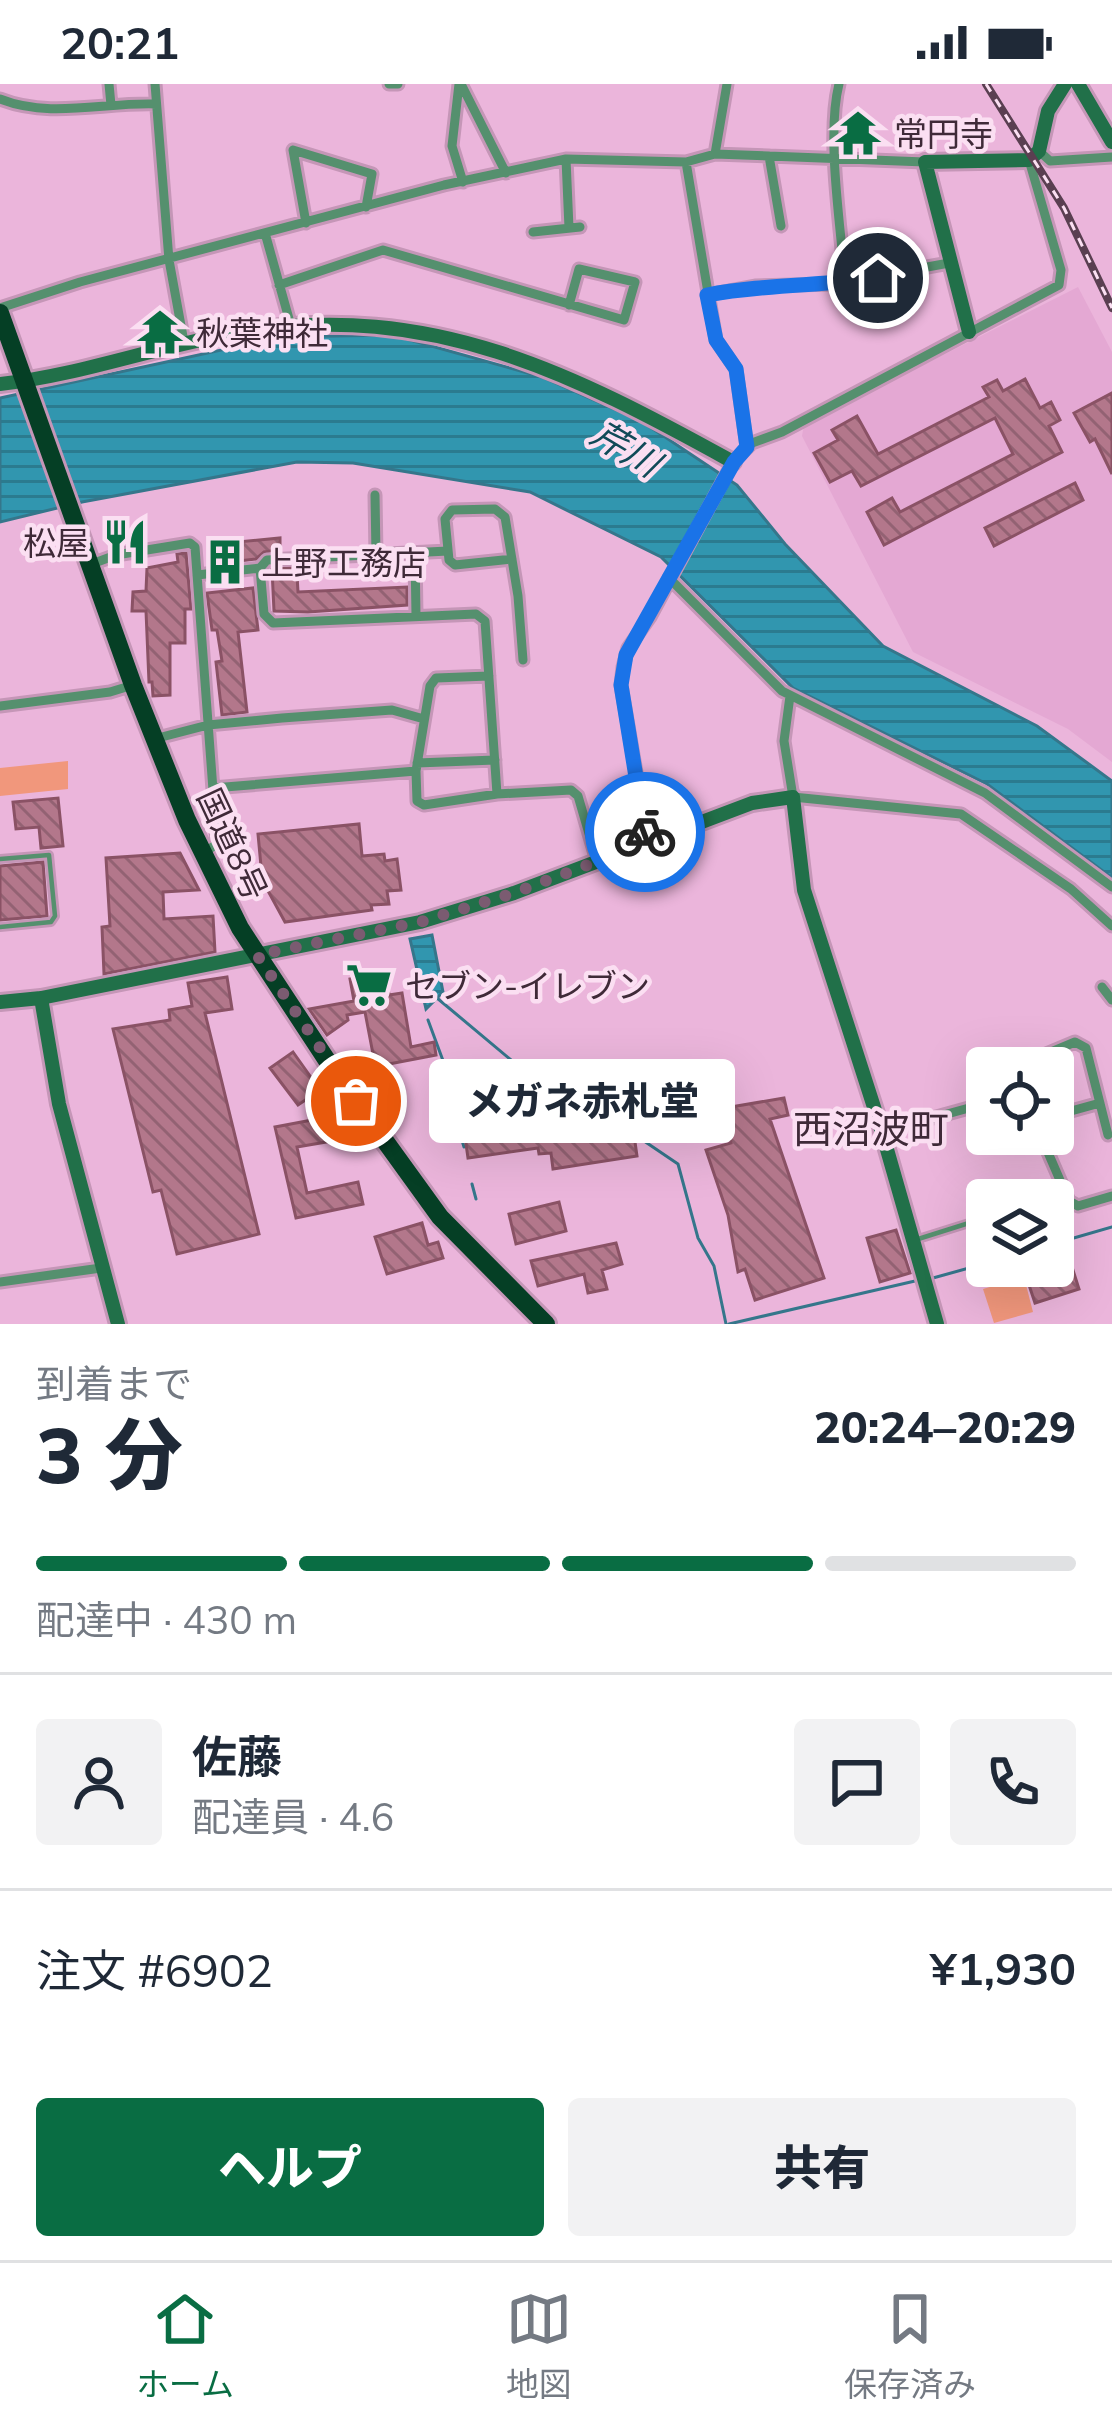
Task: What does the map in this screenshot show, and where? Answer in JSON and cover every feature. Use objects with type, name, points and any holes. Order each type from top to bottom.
[{"type":"highway","name":"国道8号","points":[[0,310],[133,685],[203,853],[240,928],[328,1062],[440,1217],[546,1324]]},
{"type":"street","points":[[109,84],[111,104]]},
{"type":"street","points":[[155,84],[169,260],[184,342]]},
{"type":"street","points":[[460,84],[506,173]]},
{"type":"street","points":[[460,84],[452,146],[463,182]]},
{"type":"street","points":[[715,154],[728,84]]},
{"type":"street","points":[[839,84],[836,157],[845,282]]},
{"type":"street","points":[[648,842],[621,685],[628,648],[747,447],[1059,285],[1062,280],[1034,156],[1048,111],[1066,84]]},
{"type":"street","points":[[1078,84],[1112,142]]},
{"type":"street","points":[[0,99],[21,107],[74,109],[156,104]]},
{"type":"street","points":[[306,223],[293,150],[371,174],[366,207]]},
{"type":"street","points":[[0,310],[265,233],[566,159],[686,162],[715,154],[925,162],[1034,156],[1050,161],[1112,158]]},
{"type":"street","points":[[769,156],[782,226]]},
{"type":"street","points":[[532,232],[574,228],[566,159]]},
{"type":"street","points":[[686,162],[716,340],[736,369],[747,447]]},
{"type":"street","points":[[925,162],[969,332]]},
{"type":"street","points":[[265,233],[291,326]]},
{"type":"street","points":[[279,284],[383,250],[569,305],[623,320],[635,282],[579,269],[569,305]]},
{"type":"street","points":[[707,295],[754,286],[845,282],[950,263]]},
{"type":"street","points":[[0,384],[25,386],[184,342],[291,326],[379,325],[466,341],[596,388],[731,468]]},
{"type":"street","points":[[375,495],[376,555]]},
{"type":"street","points":[[512,559],[455,565],[449,560],[445,519],[452,510],[495,509],[505,517],[512,559],[523,660]]},
{"type":"street","points":[[89,565],[116,555],[190,543],[195,547],[217,844],[203,853]]},
{"type":"street","points":[[197,575],[260,568],[267,560],[448,551]]},
{"type":"street","points":[[415,553],[416,616]]},
{"type":"street","points":[[260,568],[264,614],[273,622],[476,614],[484,621],[497,794]]},
{"type":"street","points":[[671,574],[790,696],[986,793],[1112,887]]},
{"type":"street","points":[[489,676],[436,678],[430,686],[415,796],[424,805],[571,790],[578,796],[597,861]]},
{"type":"street","points":[[0,706],[133,685]]},
{"type":"street","points":[[790,696],[784,741],[805,890],[932,1293],[937,1324]]},
{"type":"street","points":[[154,739],[208,725],[392,710],[424,718]]},
{"type":"street","points":[[213,788],[495,760]]},
{"type":"street","points":[[0,1002],[41,998],[420,922],[752,802],[793,797],[962,814],[1071,889],[1112,926]]},
{"type":"street","points":[[1102,987],[1112,1000]]},
{"type":"street","points":[[41,998],[59,1104],[118,1324]]},
{"type":"street","points":[[1064,1047],[1076,1042],[1091,1058],[1112,1150]]},
{"type":"street","points":[[1074,1110],[1100,1103]]},
{"type":"street","points":[[882,1132],[966,1108]]},
{"type":"street","points":[[1049,1155],[1069,1201],[1078,1206],[1112,1196]]},
{"type":"street","points":[[0,1282],[101,1268]]},
{"type":"lane","points":[[0,859],[49,855],[55,916],[51,922],[0,927]]},
{"type":"lane","points":[[913,1241],[966,1224]]},
{"type":"shaded area","points":[[1078,287],[1112,352],[1112,762],[1068,729],[913,652],[802,436],[804,425]]},
{"type":"shaded area","points":[[68,761],[68,789],[0,796],[0,768]]},
{"type":"shaded area","points":[[1027,1287],[1033,1312],[994,1323],[983,1289]]},
{"type":"water","name":"芹川","points":[[392,335],[542,377],[641,421],[737,485],[785,544],[883,646],[1037,726],[1112,781],[1112,878],[987,784],[793,688],[661,557],[530,492],[353,463],[297,462],[0,522],[0,398],[281,337]]},
{"type":"water","points":[[432,935],[443,992],[426,1009],[410,939]]},
{"type":"building","points":[[1025,379],[1040,408],[1051,402],[1060,420],[1049,426],[1062,452],[884,545],[867,512],[892,498],[900,512],[1013,454],[995,418],[861,486],[852,471],[830,482],[814,453],[838,440],[832,430],[857,416],[878,454],[989,397],[983,387],[997,380],[1003,391]]},
{"type":"building","points":[[1112,393],[1112,474],[1095,439],[1090,442],[1074,413]]},
{"type":"building","points":[[1075,483],[1083,500],[994,546],[985,528]]},
{"type":"building","points":[[280,538],[280,550],[264,552],[256,559],[212,564],[211,556],[238,553],[237,542]]},
{"type":"building","points":[[186,553],[191,609],[185,609],[185,643],[170,643],[170,695],[153,696],[146,611],[132,611],[133,592],[146,591],[147,568],[178,562],[177,554]]},
{"type":"building","points":[[290,568],[289,575],[297,575],[298,592],[407,587],[407,605],[274,611],[272,569]]},
{"type":"building","points":[[253,588],[258,630],[238,632],[247,712],[222,715],[216,662],[222,661],[207,593]]},
{"type":"building","points":[[58,798],[63,846],[41,848],[39,827],[16,829],[13,802]]},
{"type":"building","points":[[359,824],[362,856],[384,854],[385,861],[397,859],[401,890],[387,891],[389,904],[371,905],[372,910],[285,922],[255,867],[261,866],[258,834]]},
{"type":"building","points":[[180,853],[199,890],[163,892],[164,919],[213,916],[215,952],[104,974],[102,927],[110,926],[106,858]]},
{"type":"building","points":[[43,862],[47,916],[0,920],[0,866]]},
{"type":"building","points":[[386,972],[389,995],[402,993],[411,1047],[434,1042],[436,1055],[352,1071],[344,1059],[373,1054],[365,1012],[347,1015],[348,1020],[327,1035],[309,1009],[354,1001],[350,979]]},
{"type":"building","points":[[227,977],[232,1009],[205,1013],[259,1234],[177,1254],[161,1190],[153,1192],[113,1029],[170,1020],[169,1010],[192,1006],[188,983]]},
{"type":"building","points":[[293,1052],[320,1090],[298,1105],[270,1068]]},
{"type":"building","points":[[527,1083],[571,1096],[619,1124],[635,1142],[637,1156],[553,1169],[551,1153],[539,1154],[538,1148],[468,1158],[460,1102]]},
{"type":"building","points":[[784,1098],[788,1115],[770,1119],[824,1278],[755,1300],[745,1269],[738,1272],[728,1215],[706,1150],[731,1143],[725,1108]]},
{"type":"building","points":[[333,1116],[338,1140],[297,1147],[307,1193],[358,1182],[363,1204],[296,1218],[275,1127]]},
{"type":"building","points":[[559,1202],[566,1231],[516,1244],[509,1214]]},
{"type":"building","points":[[422,1223],[428,1245],[438,1242],[443,1258],[387,1274],[375,1237]]},
{"type":"building","points":[[896,1230],[910,1273],[880,1282],[867,1238]]},
{"type":"building","points":[[616,1243],[622,1264],[602,1270],[607,1289],[588,1293],[584,1274],[538,1286],[531,1261]]},
{"type":"building","points":[[1074,1273],[1079,1289],[1035,1303],[1030,1287],[1074,1287]]},
{"type":"waterway","points":[[437,998],[529,1075],[581,1093],[618,1114],[644,1141],[678,1164],[698,1238],[714,1266],[726,1324]]},
{"type":"waterway","points":[[428,1020],[445,1066],[464,1147]]},
{"type":"waterway","points":[[472,1184],[476,1199]]},
{"type":"waterway","points":[[1074,1238],[1112,1227]]},
{"type":"waterway","points":[[933,1278],[966,1269]]},
{"type":"waterway","points":[[729,1324],[915,1281]]},
{"type":"railway","points":[[986,84],[1064,208],[1112,308]]},
{"type":"way so far","points":[[356,1101],[257,955],[405,926],[483,903],[648,842],[645,832]]},
{"type":"place","name":"常円寺","points":[[858,133]]},
{"type":"place","name":"秋葉神社","points":[[160,332]]},
{"type":"place","name":"松屋","points":[[125,542]]},
{"type":"place","name":"上野工務店","points":[[225,562]]},
{"type":"place","name":"セブン-イレブン","points":[[369,985]]},
{"type":"place","name":"メガネ赤札堂","points":[[356,1101]]},
{"type":"district","name":"西沼波町","points":[[871,1128]]},
{"type":"route","points":[[645,832],[622,667],[628,648],[747,447],[736,369],[716,340],[707,295],[754,286],[878,278]]}]
